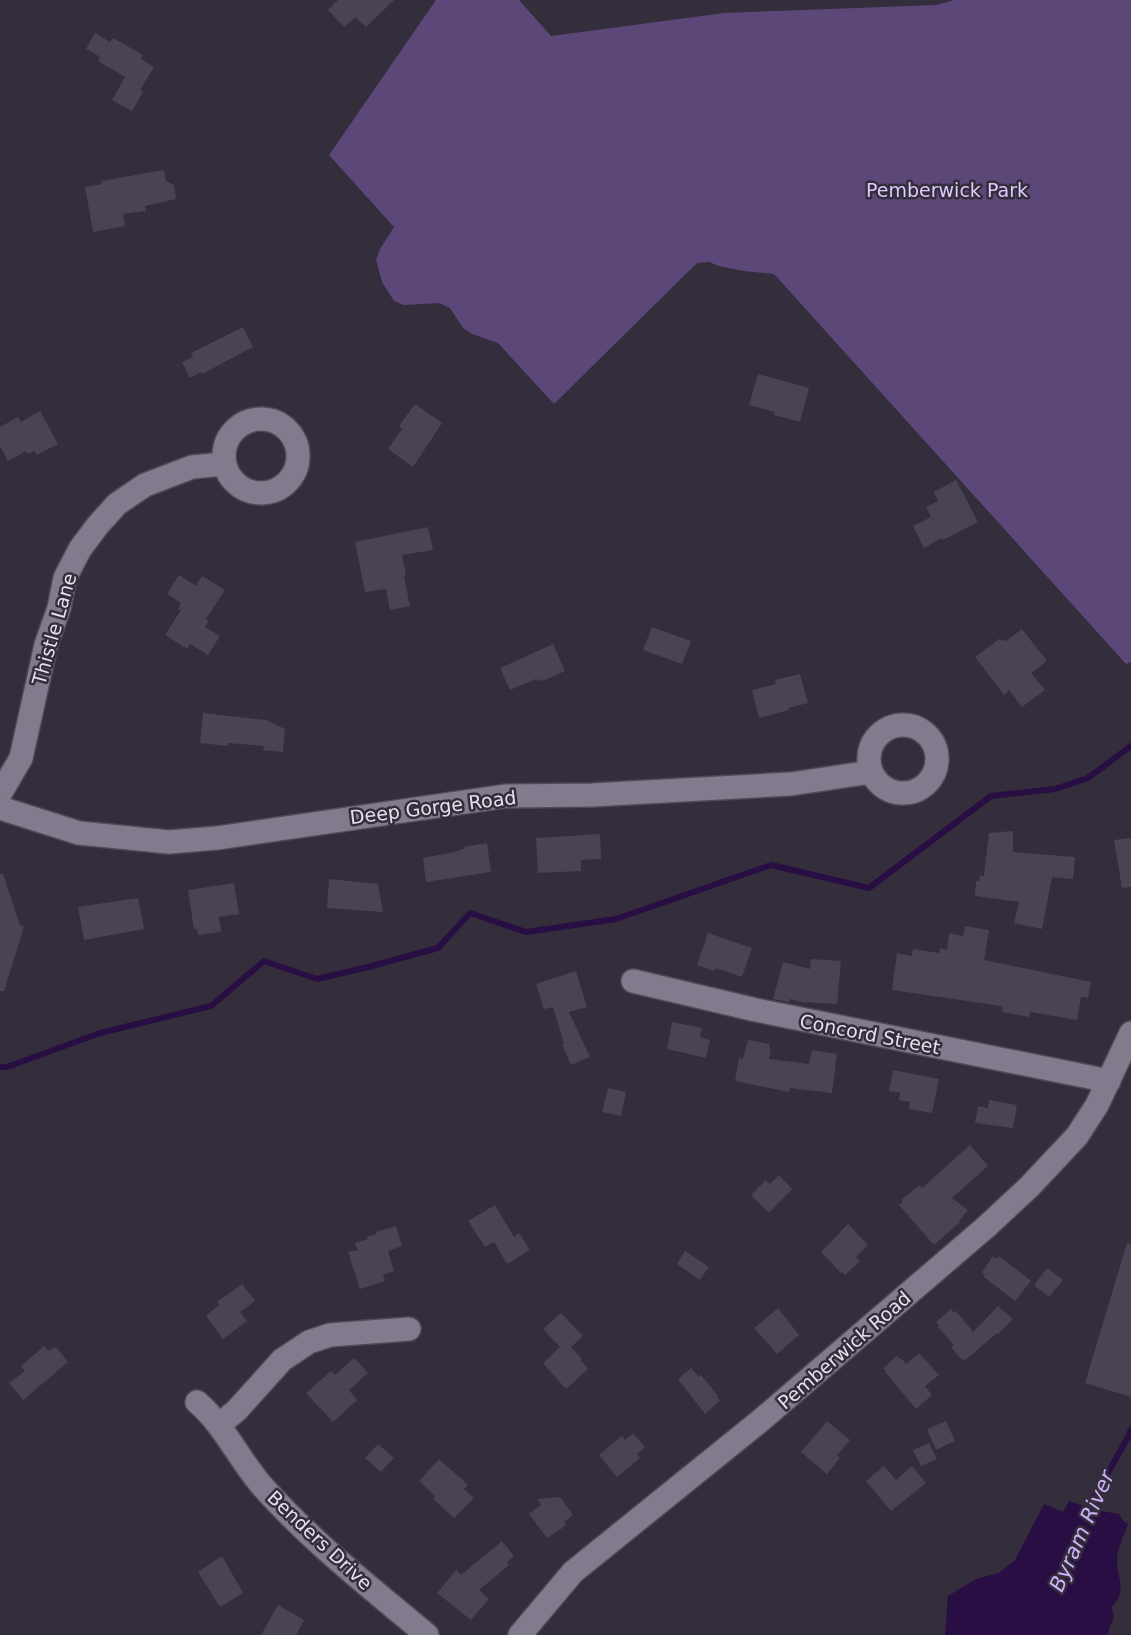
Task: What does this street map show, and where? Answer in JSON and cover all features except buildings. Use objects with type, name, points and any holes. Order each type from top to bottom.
[{"type":"street","name":"Thistle Lane","points":[[0,794],[21,758],[46,645],[59,608],[65,578],[80,549],[117,504],[145,485],[192,467],[224,464]]},
{"type":"street","name":"Deep Gorge Road","points":[[0,808],[79,833],[169,842],[217,838],[506,796],[606,795],[778,785],[871,772]]},
{"type":"street","name":"Concord Street","points":[[633,981],[756,1010],[1109,1081]]},
{"type":"street","name":"Pemberwick Road","points":[[520,1635],[573,1572],[761,1421],[1030,1187],[1077,1136],[1097,1105],[1131,1033]]},
{"type":"street","points":[[219,1425],[237,1410],[282,1360],[309,1342],[330,1335],[409,1329]]},
{"type":"street","name":"Benders Drive","points":[[197,1402],[219,1425],[262,1485],[301,1527],[427,1635]]},
{"type":"green space","name":"Pemberwick Park","points":[[436,0],[519,0],[551,36],[724,13],[936,5],[954,0],[1131,0],[1131,662],[1126,664],[774,274],[743,271],[709,262],[697,263],[554,404],[498,343],[463,328],[450,308],[439,303],[404,305],[394,301],[382,282],[376,260],[394,227],[329,155]]},
{"type":"water","points":[[1069,1501],[1095,1510],[1119,1514],[1128,1524],[1117,1558],[1121,1590],[1111,1607],[1114,1616],[1107,1635],[945,1635],[948,1596],[976,1579],[999,1573],[1015,1560],[1044,1504],[1063,1512]]},
{"type":"waterway","points":[[0,1067],[7,1067],[100,1033],[211,1006],[264,961],[317,979],[438,948],[470,913],[526,932],[616,919],[771,865],[869,888],[991,796],[1055,789],[1088,778],[1131,746]]},
{"type":"waterway","name":"Byram River","points":[[1085,1516],[1131,1430]]}]
